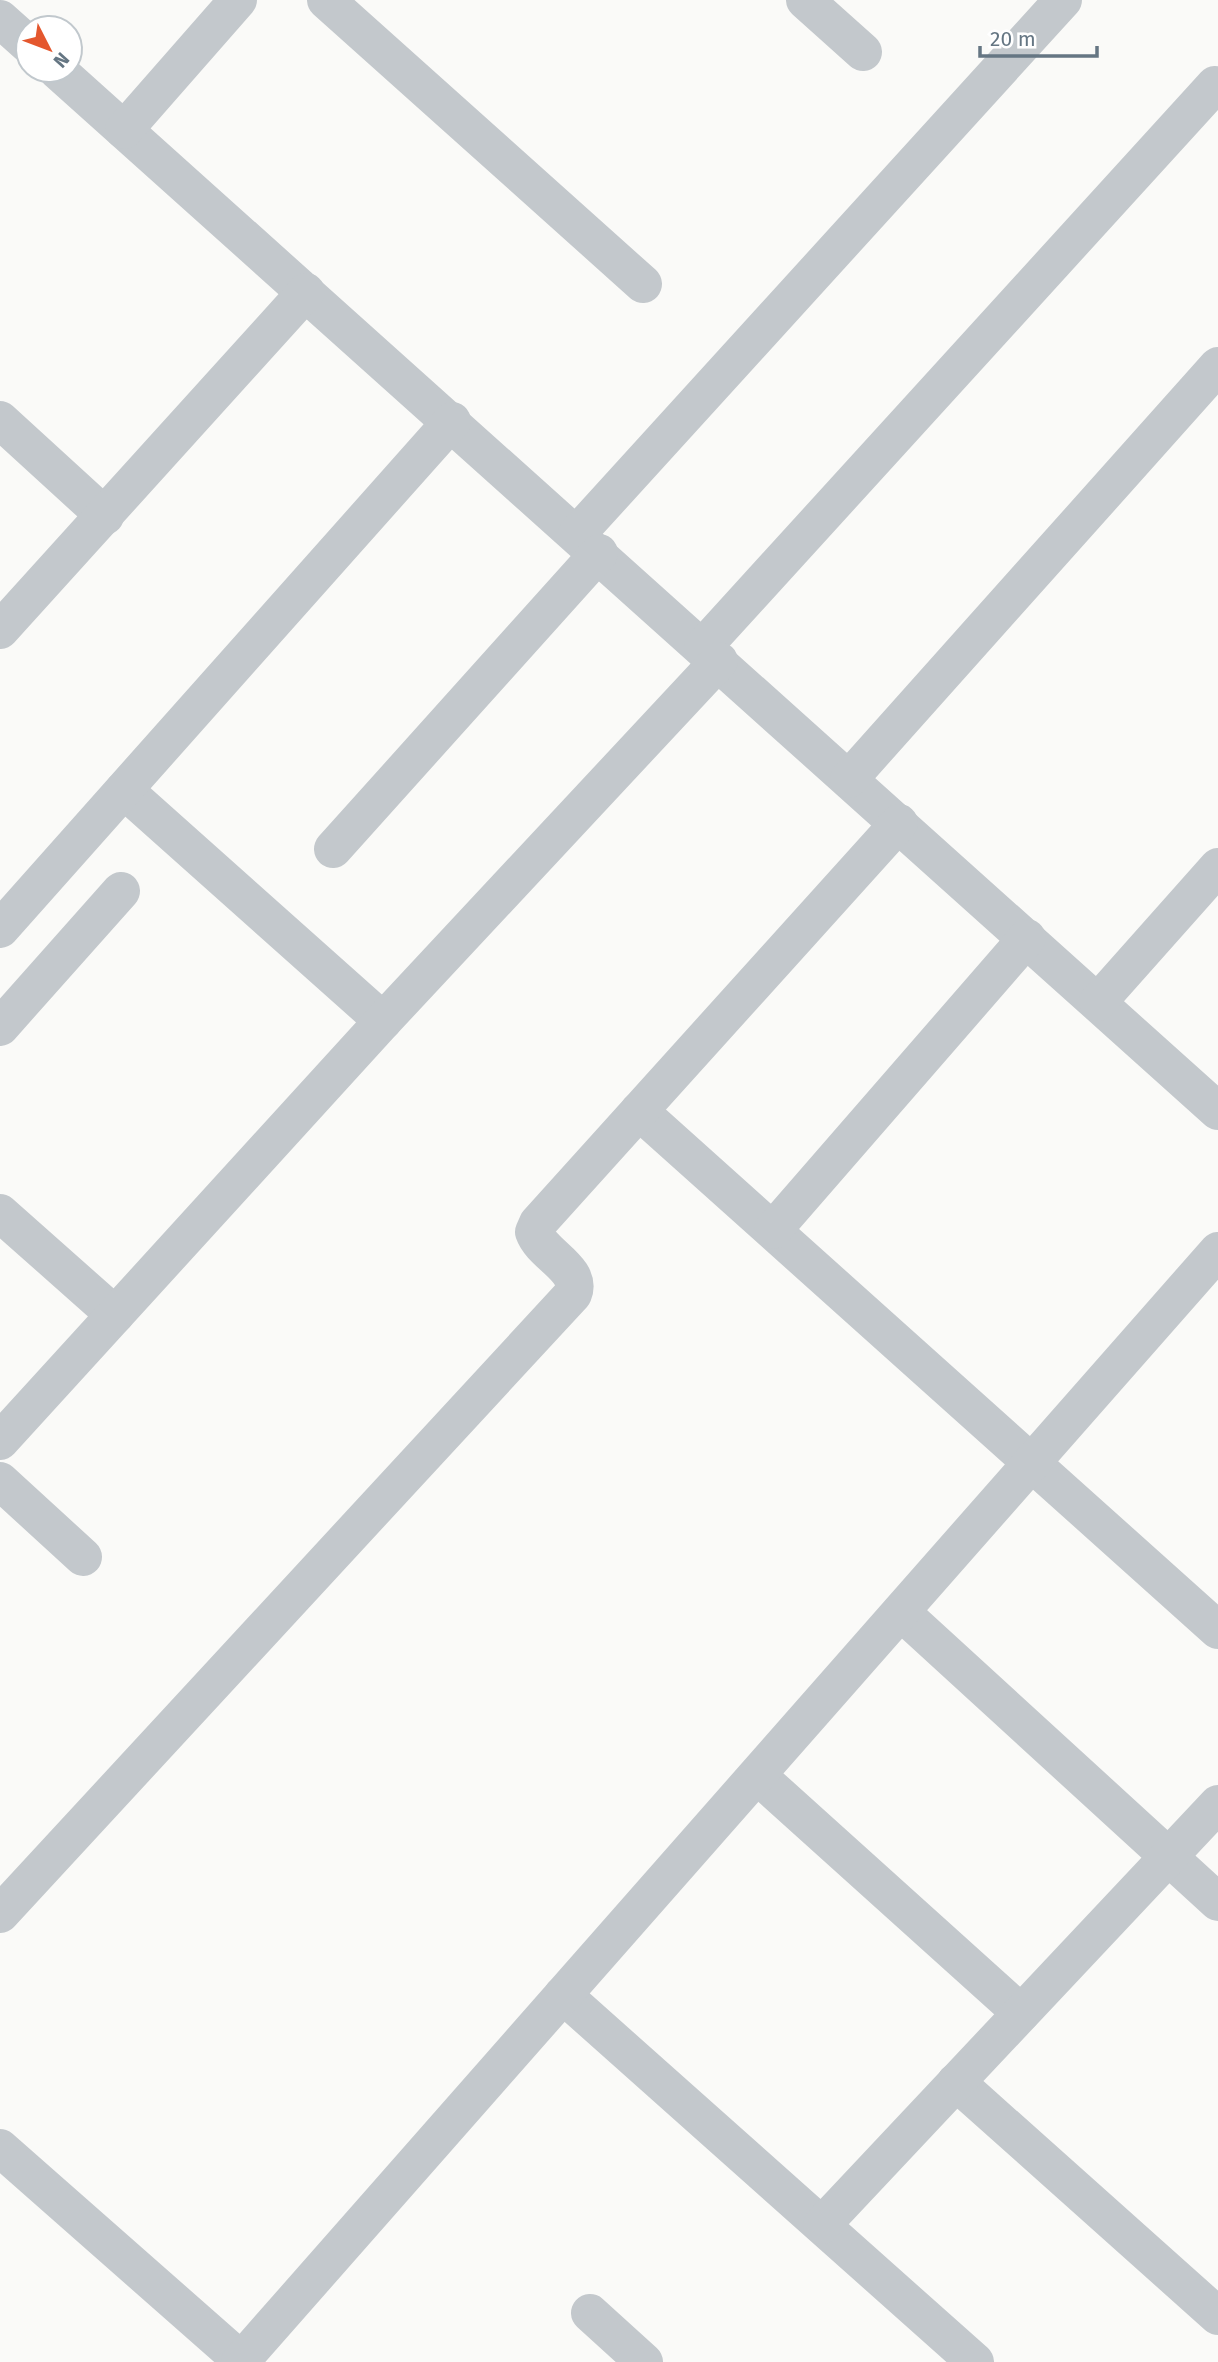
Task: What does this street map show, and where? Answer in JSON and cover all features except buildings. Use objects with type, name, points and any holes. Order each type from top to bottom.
[{"type":"street","points":[[124,130],[239,0]]},
{"type":"street","points":[[326,0],[643,284]]},
{"type":"street","points":[[805,0],[863,52]]},
{"type":"street","points":[[333,849],[588,543],[1063,0]]},
{"type":"street","points":[[0,19],[14,32]]},
{"type":"street","points":[[73,84],[452,421],[1218,1111]]},
{"type":"street","points":[[0,1441],[383,1021],[1214,85]]},
{"type":"street","points":[[0,630],[306,292]]},
{"type":"street","points":[[849,779],[1218,366]]},
{"type":"street","points":[[0,420],[105,516]]},
{"type":"street","points":[[0,929],[452,421]]},
{"type":"street","points":[[124,790],[383,1021]]},
{"type":"street","points":[[0,1914],[573,1294],[576,1286],[574,1277],[538,1242],[534,1232],[538,1223],[899,823]]},
{"type":"street","points":[[1098,1002],[1218,867]]},
{"type":"street","points":[[0,1027],[121,891]]},
{"type":"street","points":[[773,1230],[1027,938]]},
{"type":"street","points":[[639,1111],[1218,1630]]},
{"type":"street","points":[[0,1213],[115,1315]]},
{"type":"street","points":[[0,2148],[242,2362],[1218,1251]]},
{"type":"street","points":[[0,1481],[83,1557]]},
{"type":"street","points":[[901,1612],[1218,1902]]},
{"type":"street","points":[[758,1776],[1021,2013]]},
{"type":"street","points":[[822,2225],[1218,1804]]},
{"type":"street","points":[[564,1995],[975,2362]]},
{"type":"street","points":[[956,2082],[1218,2316]]},
{"type":"street","points":[[590,2313],[644,2362]]}]
